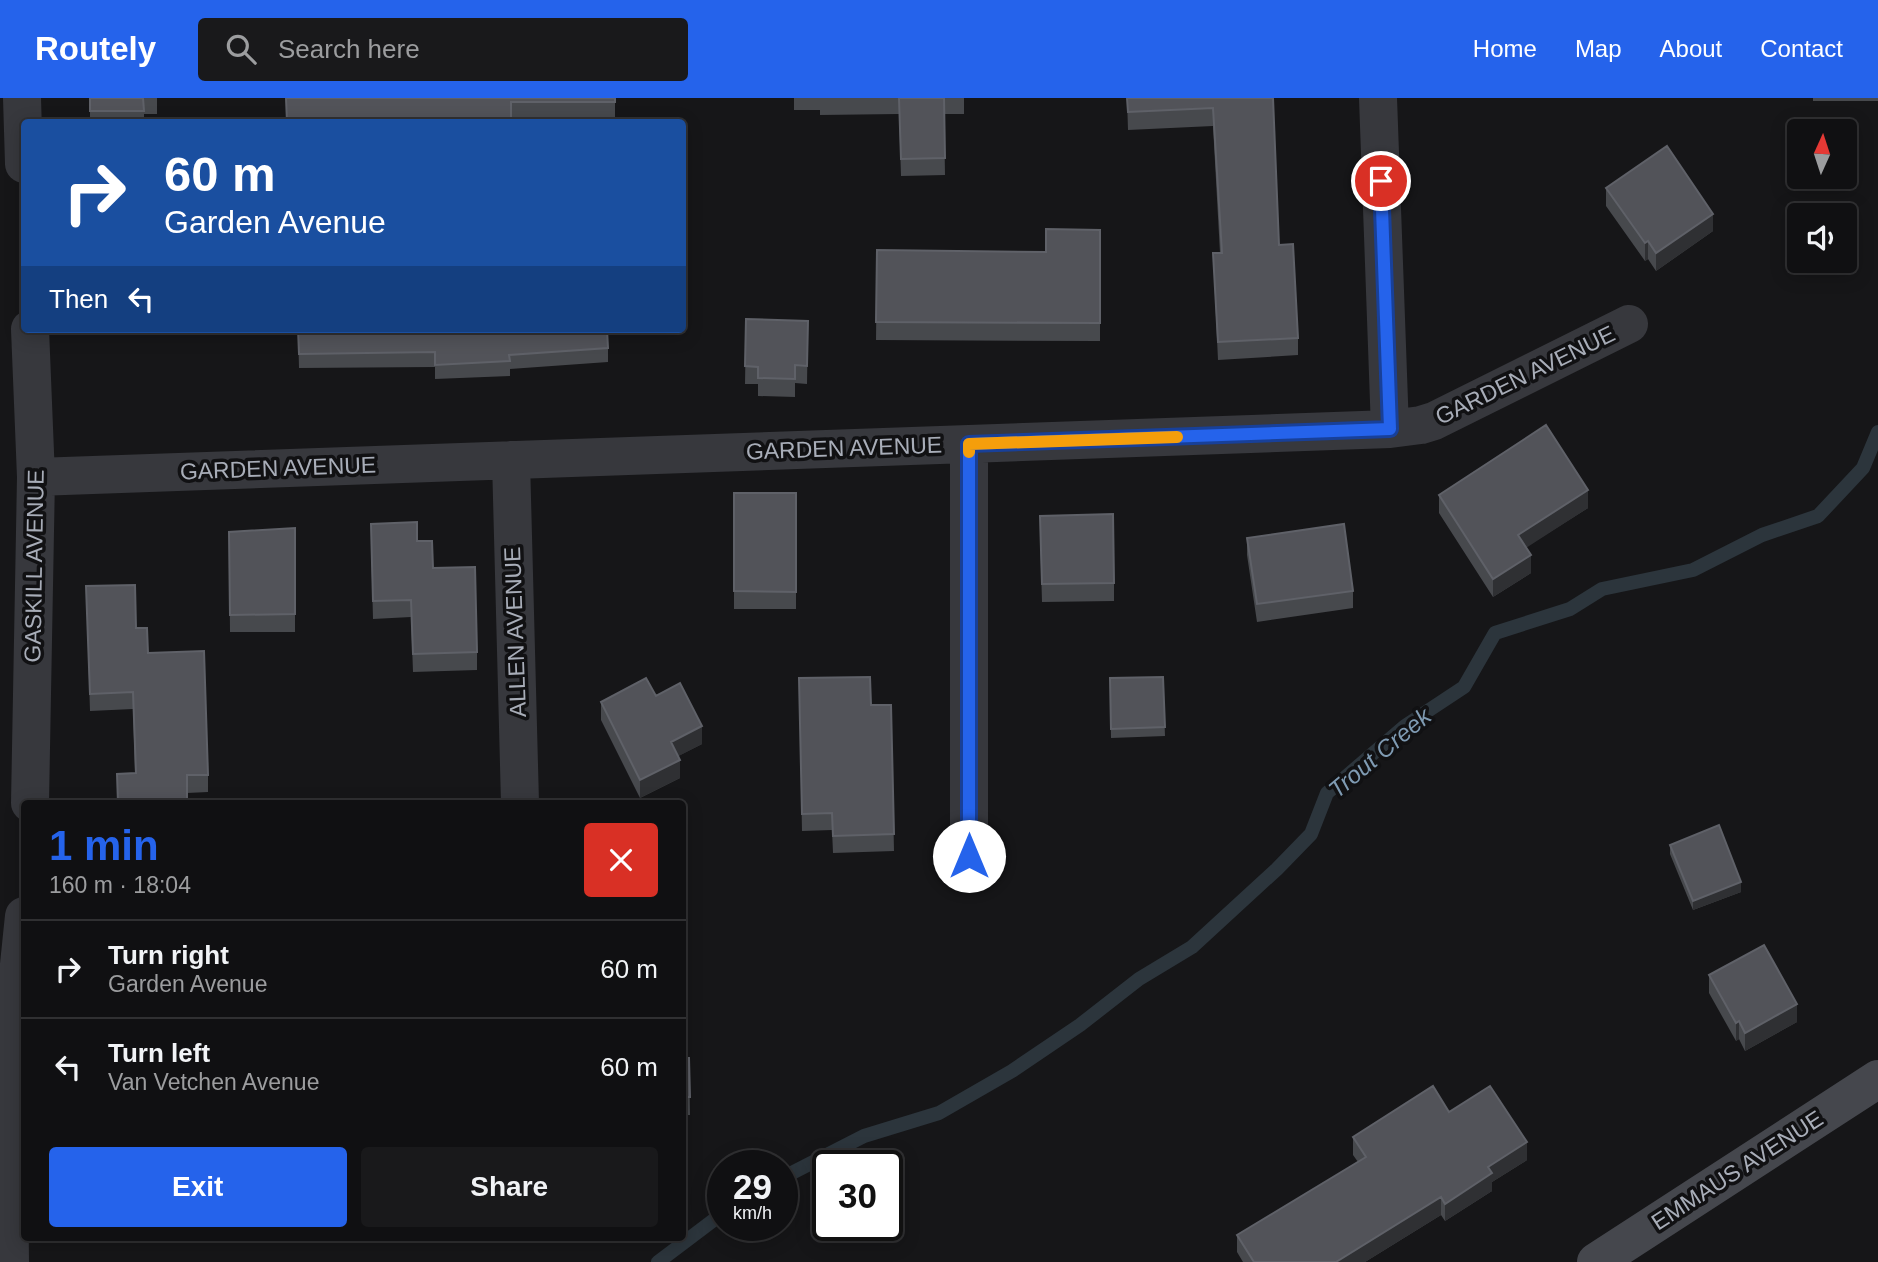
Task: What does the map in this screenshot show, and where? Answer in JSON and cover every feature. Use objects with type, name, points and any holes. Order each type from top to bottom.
[{"type":"main road","name":"EMMAUS AVENUE","points":[[1596,1262],[1878,1079]]},
{"type":"street","points":[[22,98],[23,119]]},
{"type":"street","points":[[1378,98],[1390,429]]},
{"type":"street","name":"GARDEN AVENUE","points":[[36,477],[1390,429],[1434,421],[1629,324]]},
{"type":"street","name":"GASKILL AVENUE","points":[[30,333],[36,477],[30,800]]},
{"type":"street","points":[[969,444],[969,856]]},
{"type":"street","name":"ALLEN AVENUE","points":[[511,460],[520,800]]},
{"type":"street","points":[[10,1262],[8,1072],[21,945]]},
{"type":"building","points":[[90,98],[143,98],[144,111],[90,111]]},
{"type":"building","points":[[286,98],[615,98],[615,102],[511,102],[511,119],[287,119]]},
{"type":"building","points":[[899,98],[944,98],[945,158],[901,159]]},
{"type":"building","points":[[1127,98],[1273,98],[1279,245],[1293,244],[1298,338],[1218,342],[1213,253],[1222,253],[1213,108],[1128,112]]},
{"type":"building","points":[[1667,146],[1713,214],[1656,253],[1648,241],[1645,243],[1606,188]]},
{"type":"building","points":[[1046,229],[1100,230],[1100,323],[876,322],[877,250],[1046,252]]},
{"type":"building","points":[[746,319],[808,321],[807,366],[795,365],[795,379],[758,378],[758,367],[745,366]]},
{"type":"building","points":[[298,333],[607,333],[608,348],[509,355],[510,361],[435,365],[435,352],[299,354]]},
{"type":"building","points":[[1546,425],[1588,490],[1518,535],[1531,555],[1493,579],[1439,495]]},
{"type":"building","points":[[734,493],[796,493],[796,592],[734,591]]},
{"type":"building","points":[[1113,514],[1114,583],[1042,584],[1040,516]]},
{"type":"building","points":[[417,522],[417,541],[432,541],[433,568],[475,567],[477,652],[413,654],[411,600],[373,601],[371,524]]},
{"type":"building","points":[[1344,524],[1353,591],[1257,604],[1247,538]]},
{"type":"building","points":[[295,528],[295,614],[230,615],[229,532]]},
{"type":"building","points":[[135,585],[136,628],[147,628],[148,653],[204,651],[208,775],[187,775],[187,800],[118,800],[117,774],[136,773],[133,692],[90,694],[86,586]]},
{"type":"building","points":[[870,677],[871,705],[891,705],[894,834],[833,836],[832,813],[802,814],[799,678]]},
{"type":"building","points":[[1163,677],[1165,727],[1111,729],[1110,678]]},
{"type":"building","points":[[646,678],[656,696],[680,683],[702,726],[671,742],[680,760],[640,780],[601,702]]},
{"type":"building","points":[[1719,825],[1741,882],[1693,901],[1670,845]]},
{"type":"building","points":[[1764,945],[1797,1004],[1745,1033],[1739,1021],[1736,1023],[1709,975]]},
{"type":"building","points":[[686,1058],[689,1058],[690,1097],[686,1097]]},
{"type":"building","points":[[1433,1086],[1449,1112],[1490,1086],[1527,1142],[1488,1167],[1492,1173],[1445,1204],[1441,1197],[1336,1262],[1254,1262],[1237,1235],[1366,1157],[1353,1137]]},
{"type":"waterway","name":"Trout Creek","points":[[798,1170],[864,1136],[939,1113],[1012,1071],[1080,1025],[1139,979],[1192,947],[1311,834],[1327,793],[1405,726],[1464,687],[1495,633],[1570,609],[1602,589],[1693,570],[1762,535],[1818,516],[1863,468],[1878,432]]},
{"type":"waterway","name":"Trout Creek","points":[[686,1241],[707,1225]]},
{"type":"waterway","name":"Trout Creek","points":[[658,1262],[686,1241]]},
{"type":"slow traffic","points":[[969,452],[969,444],[1177,437]]},
{"type":"route","points":[[969,856],[969,444],[1390,429],[1381,181]]}]
